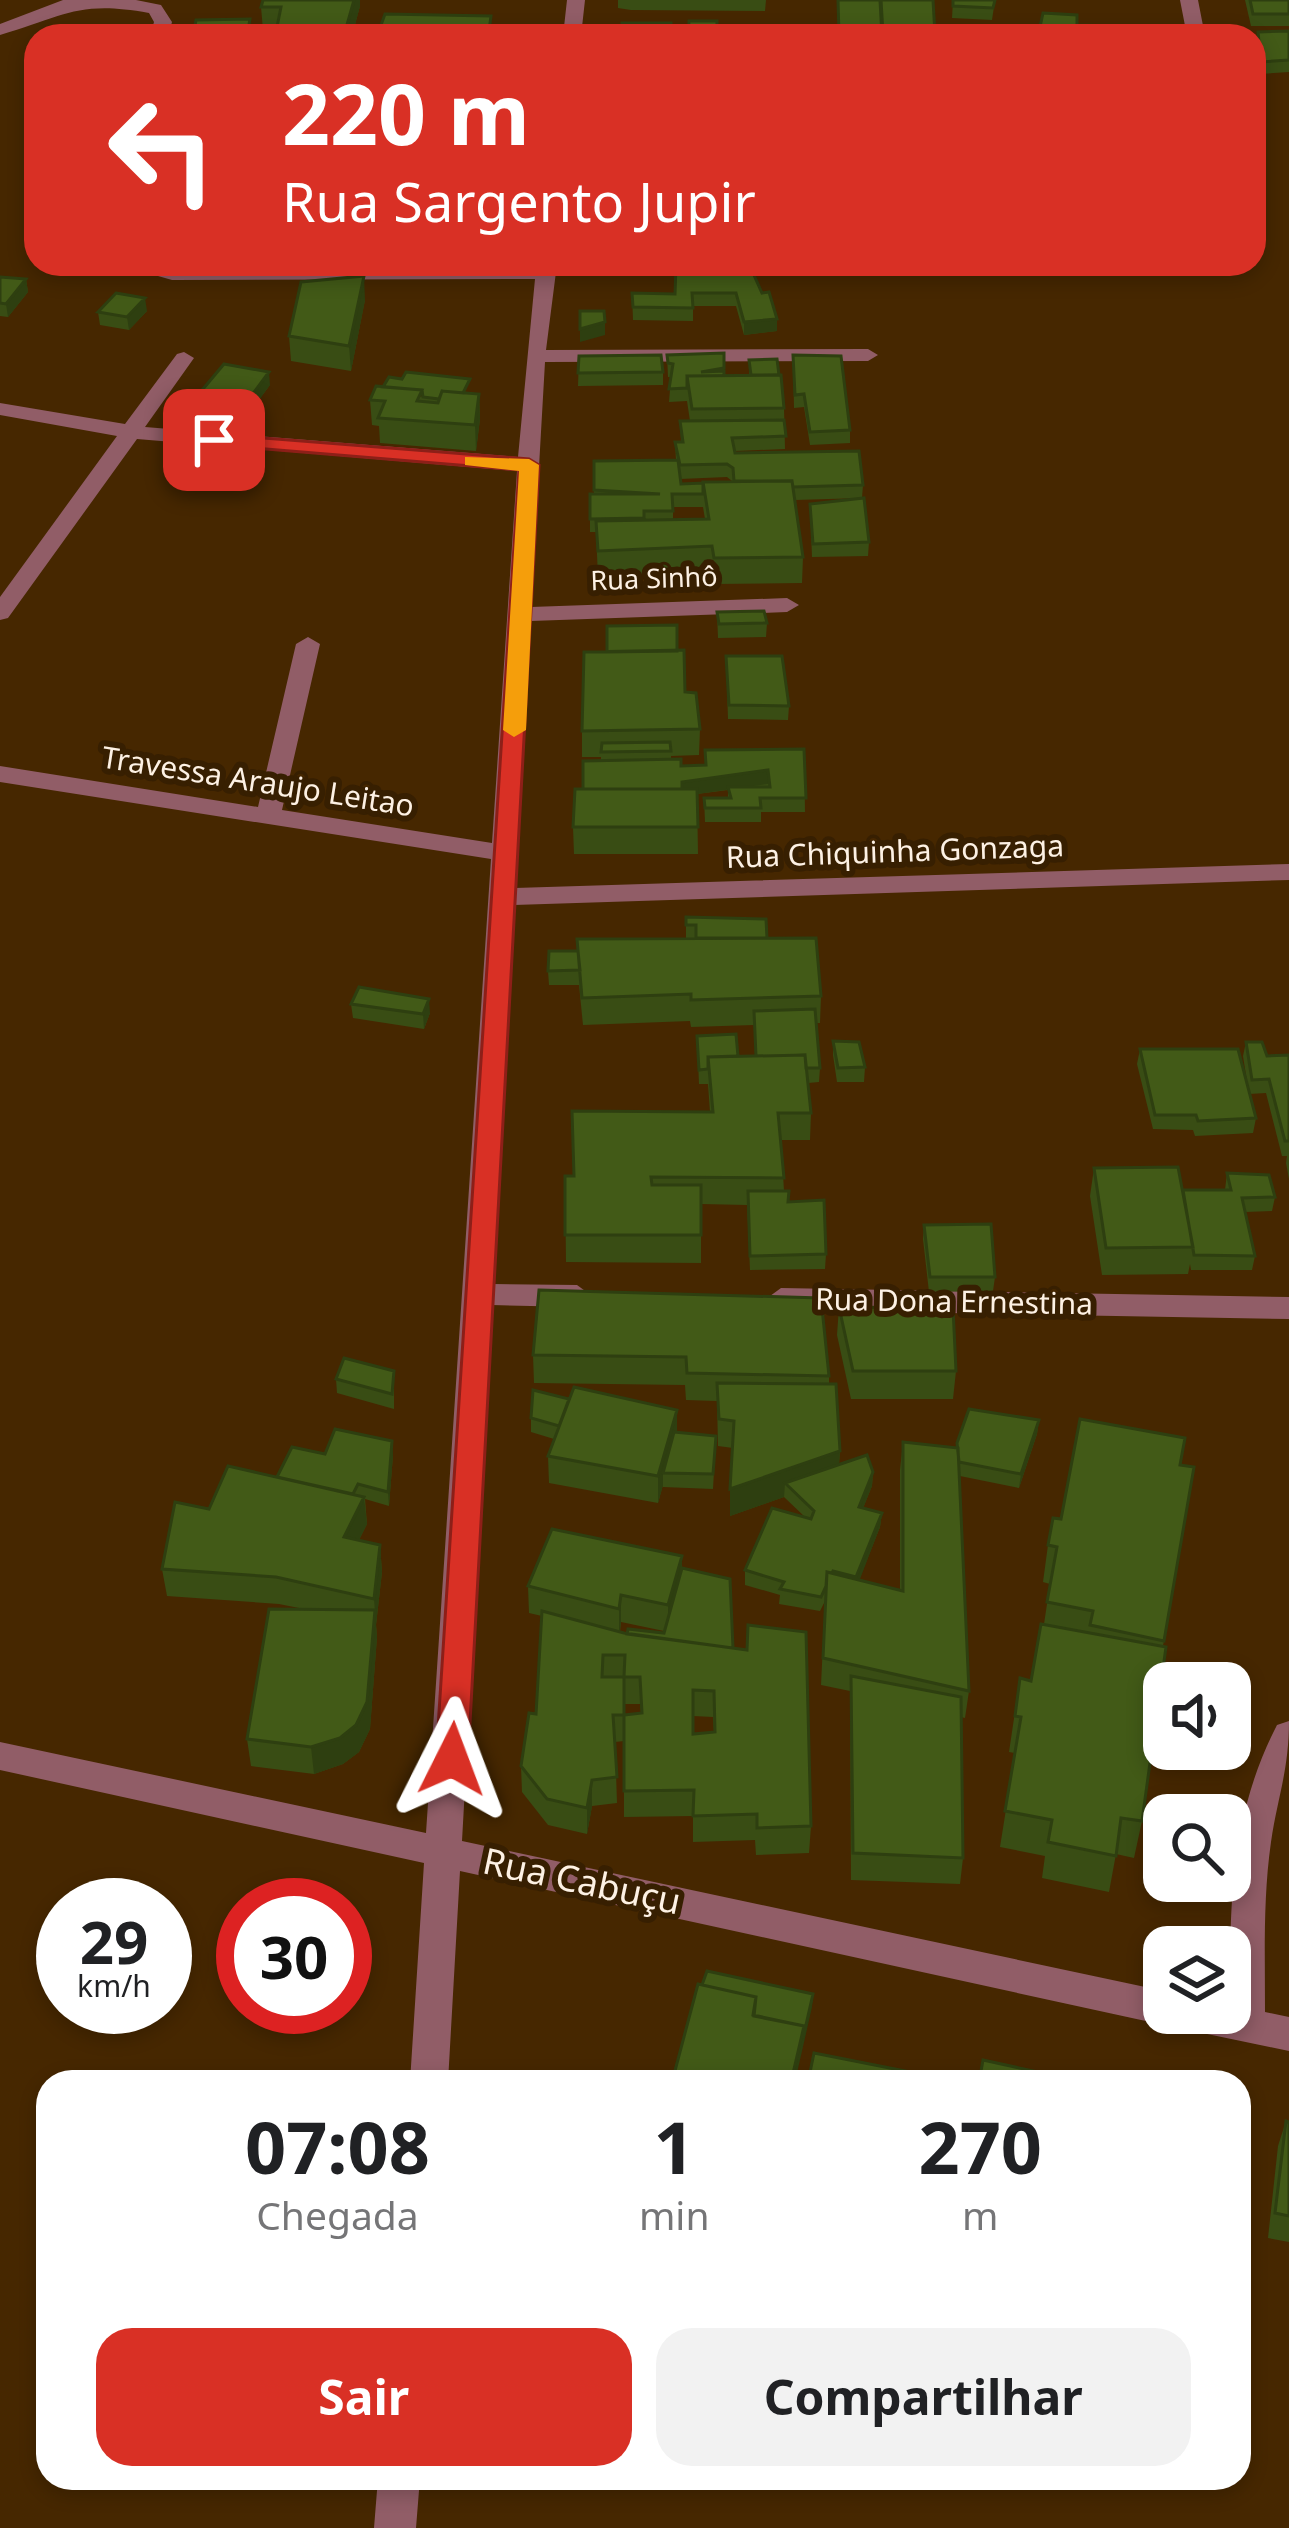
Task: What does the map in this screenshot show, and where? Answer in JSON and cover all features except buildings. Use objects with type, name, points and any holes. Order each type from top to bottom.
[{"type":"street","points":[[0,30],[70,3],[98,0]]},
{"type":"street","points":[[111,0],[154,9],[162,24]]},
{"type":"street","points":[[430,2070],[523,614],[535,356],[545,276]]},
{"type":"street","points":[[535,356],[868,356]]},
{"type":"street","points":[[0,613],[184,358]]},
{"type":"street","points":[[0,409],[132,432],[529,465]]},
{"type":"street","name":"Rua Sinhô","points":[[523,614],[787,605]]},
{"type":"street","points":[[268,818],[308,644]]},
{"type":"street","name":"Travessa Araujo Leitao","points":[[0,774],[506,853]]},
{"type":"street","name":"Rua Chiquinha Gonzaga","points":[[504,897],[1289,872]]},
{"type":"street","points":[[476,1294],[619,1297]]},
{"type":"street","name":"Rua Dona Ernestina","points":[[739,1299],[1289,1308]]},
{"type":"street","points":[[1247,1926],[1247,1874],[1267,1774],[1289,1735]]},
{"type":"street","name":"Rua Cabuçu","points":[[0,1756],[1143,2003]]},
{"type":"street","points":[[1251,2027],[1289,2034]]},
{"type":"street","points":[[395,2528],[398,2490]]},
{"type":"slow traffic","points":[[472,461],[529,465],[514,730]]},
{"type":"route","points":[[214,440],[529,465],[476,1294],[452,1759]]}]
